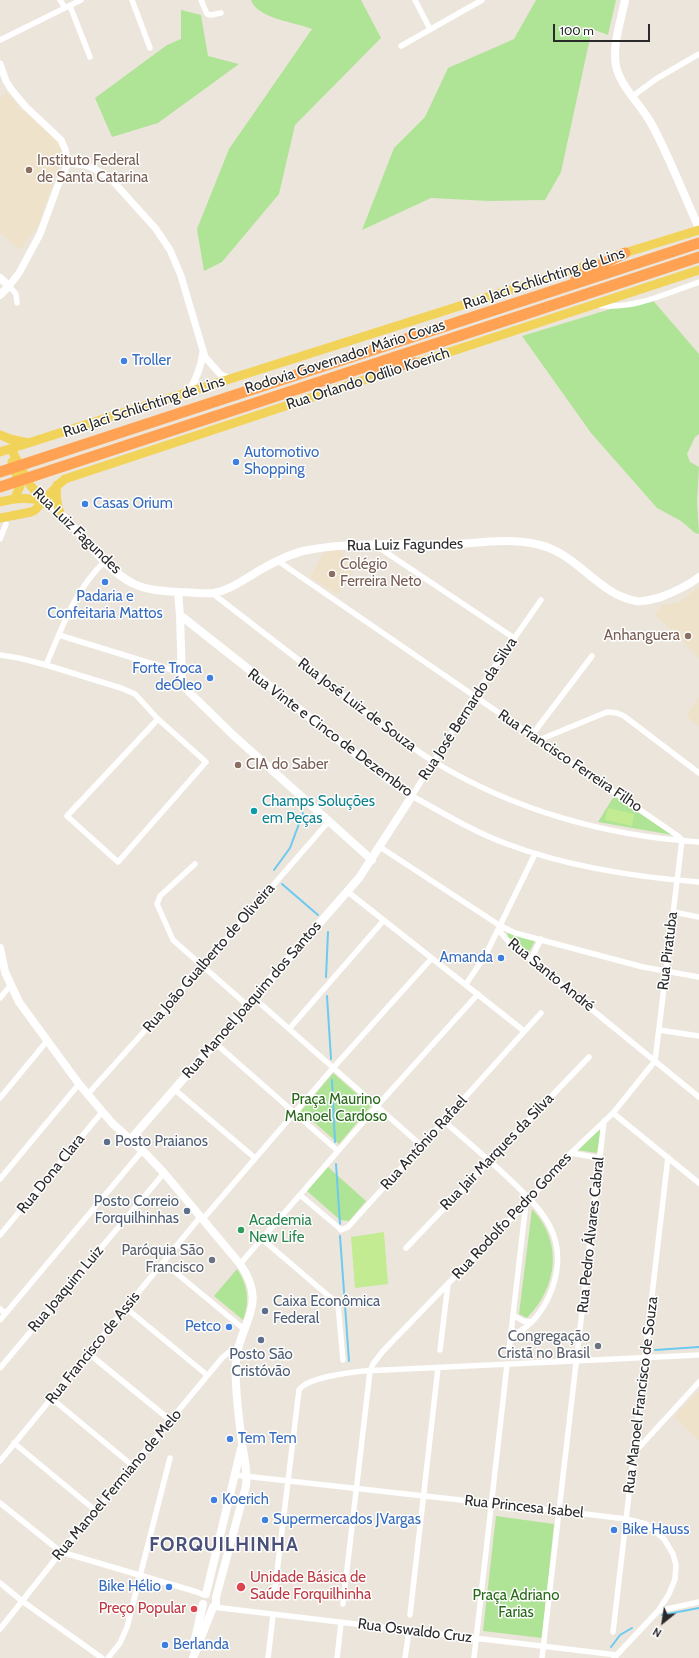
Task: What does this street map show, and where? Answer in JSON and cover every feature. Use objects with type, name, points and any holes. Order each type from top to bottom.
[{"type":"highway","name":"Rodovia Governador Mário Covas","points":[[2,472],[699,243]]},
{"type":"highway","points":[[566,286],[585,272],[625,253]]},
{"type":"highway","name":"Rodovia Governador Mário Covas","points":[[4,485],[699,257]]},
{"type":"highway","points":[[348,372],[415,363]]},
{"type":"main road","points":[[625,0],[617,40],[615,61],[619,75],[645,112],[657,134],[699,229]]},
{"type":"main road","name":"Rua Jaci Schlichting de Lins","points":[[0,452],[699,229]]},
{"type":"main road","name":"Rua Orlando Odílio Koerich","points":[[3,521],[36,510],[58,485],[74,476],[148,453],[254,416],[699,270]]},
{"type":"main road","points":[[0,278],[9,286],[0,295]]},
{"type":"main road","points":[[0,435],[10,439],[30,443]]},
{"type":"main road","name":"Rua Luiz Fagundes","points":[[0,435],[12,449],[30,485],[44,501],[60,513],[105,560],[122,575],[136,584],[154,590],[212,593],[245,580],[278,561],[299,552],[332,546],[442,545],[512,540],[537,544],[555,550],[574,562],[604,586],[636,601],[653,599],[670,594],[699,577]]},
{"type":"main road","points":[[12,449],[11,459],[20,486],[15,498]]},
{"type":"main road","points":[[58,485],[56,492],[60,513]]},
{"type":"main road","points":[[0,502],[15,498],[29,498],[44,501]]},
{"type":"main road","points":[[178,592],[182,681],[188,692],[233,735],[372,860]]},
{"type":"main road","name":"Rua Vinte e Cinco de Dezembro","points":[[180,615],[385,777],[412,796]]},
{"type":"main road","name":"Rua José Bernardo da Silva","points":[[372,860],[412,796]]},
{"type":"main road","name":"Rua Manoel Joaquim dos Santos","points":[[130,1140],[214,1042],[348,892],[372,860]]},
{"type":"main road","points":[[0,948],[4,972],[19,1002],[87,1095],[102,1112],[164,1173],[240,1264],[250,1284],[253,1299],[252,1313],[238,1349],[236,1377],[242,1442],[247,1475],[216,1597],[216,1604],[212,1607],[192,1658]]},
{"type":"main road","points":[[192,1658],[203,1604],[202,1600],[205,1595],[242,1442]]},
{"type":"main road","points":[[219,1539],[231,1542]]},
{"type":"main road","points":[[205,1595],[213,1594],[216,1597]]},
{"type":"main road","points":[[203,1604],[206,1607],[212,1607]]},
{"type":"street","points":[[60,0],[68,7],[90,57]]},
{"type":"street","points":[[0,40],[81,0]]},
{"type":"street","points":[[132,0],[150,48]]},
{"type":"street","points":[[201,0],[207,14],[211,15],[221,13]]},
{"type":"street","points":[[415,0],[430,29]]},
{"type":"street","points":[[401,46],[482,0]]},
{"type":"street","points":[[633,96],[656,79],[699,54]]},
{"type":"street","points":[[0,64],[6,81],[11,89],[61,140],[65,148],[68,163],[40,234],[19,273],[9,286],[16,294],[17,303]]},
{"type":"street","points":[[68,163],[93,168],[111,179],[163,238],[181,276],[205,357],[221,375],[230,379]]},
{"type":"street","points":[[592,305],[611,307],[636,304],[699,282]]},
{"type":"street","points":[[188,393],[198,376],[203,350]]},
{"type":"street","points":[[0,539],[3,521]]},
{"type":"street","points":[[376,545],[514,638]]},
{"type":"street","points":[[46,665],[79,592],[92,574],[105,560]]},
{"type":"street","name":"Rua Francisco Ferreira Filho","points":[[278,561],[673,831],[682,840]]},
{"type":"street","name":"Rua José Luiz de Souza","points":[[212,593],[401,739],[433,761],[495,794],[533,809],[613,830],[699,842]]},
{"type":"street","name":"Rua José Bernardo da Silva","points":[[412,796],[474,696],[541,600]]},
{"type":"street","points":[[59,635],[182,674]]},
{"type":"street","points":[[0,655],[20,658],[46,665],[127,690],[135,694],[158,719],[206,762],[118,862],[67,816],[158,719]]},
{"type":"street","points":[[532,735],[592,656]]},
{"type":"street","points":[[539,740],[607,712],[617,713],[624,716],[699,773]]},
{"type":"street","name":"Rua Vinte e Cinco de Dezembro","points":[[412,796],[485,835],[535,854],[607,870],[699,882]]},
{"type":"street","name":"Rua João Gualberto de Oliveira","points":[[87,1095],[203,966],[329,821]]},
{"type":"street","name":"Rua Piratuba","points":[[655,1061],[682,840]]},
{"type":"street","name":"Rua Santo André","points":[[380,847],[499,925],[504,937],[699,1097]]},
{"type":"street","points":[[466,984],[485,956],[535,854]]},
{"type":"street","points":[[195,864],[160,896],[157,904],[173,940],[247,1005]]},
{"type":"street","points":[[348,892],[524,1031]]},
{"type":"street","points":[[673,912],[699,917]]},
{"type":"street","points":[[289,1029],[384,920]]},
{"type":"street","points":[[499,925],[510,931],[666,972],[699,978]]},
{"type":"street","points":[[531,959],[541,939]]},
{"type":"street","name":"Rua Francisco de Assis","points":[[0,1461],[163,1262],[294,1112],[432,958]]},
{"type":"street","points":[[0,998],[10,986]]},
{"type":"street","points":[[240,1264],[377,1106],[478,994]]},
{"type":"street","points":[[254,998],[422,1146]]},
{"type":"street","name":"Rua Antônio Rafael","points":[[300,1195],[338,1228],[341,1230],[346,1228],[444,1122],[541,1013]]},
{"type":"street","points":[[659,1030],[699,1036]]},
{"type":"street","points":[[0,1098],[47,1041]]},
{"type":"street","points":[[214,1042],[338,1151]]},
{"type":"street","name":"Rua Jair Marques da Silva","points":[[406,1248],[589,1057]]},
{"type":"street","name":"Rua Rodolfo Pedro Gomes","points":[[370,1371],[373,1364],[383,1351],[571,1153],[613,1113],[655,1061]]},
{"type":"street","points":[[0,1179],[79,1084]]},
{"type":"street","points":[[174,1089],[255,1158]]},
{"type":"street","name":"Rua Dona Clara","points":[[0,1235],[102,1112]]},
{"type":"street","points":[[613,1113],[699,1183]]},
{"type":"street","name":"Rua Pedro Álvares Cabral","points":[[542,1658],[578,1361],[604,1121]]},
{"type":"street","points":[[444,1122],[490,1161],[528,1200],[540,1209],[550,1225],[555,1240],[557,1258],[556,1275],[550,1295],[545,1305],[532,1322],[523,1330],[511,1336]]},
{"type":"street","points":[[0,1320],[142,1151]]},
{"type":"street","points":[[571,1153],[599,1158]]},
{"type":"street","name":"Rua Manoel Francisco de Souza","points":[[613,1632],[668,1157]]},
{"type":"street","name":"Rua Joaquim Luiz","points":[[0,1368],[164,1173]]},
{"type":"street","points":[[509,1350],[528,1200]]},
{"type":"street","points":[[262,1239],[338,1304],[342,1360]]},
{"type":"street","points":[[163,1262],[245,1330]]},
{"type":"street","points":[[440,1350],[448,1284]]},
{"type":"street","points":[[126,1308],[207,1376]]},
{"type":"street","points":[[0,1309],[5,1313]]},
{"type":"street","points":[[513,1315],[523,1321],[532,1322]]},
{"type":"street","name":"Rua Manoel Fermiano de Melo","points":[[0,1629],[61,1552],[222,1358],[229,1352],[238,1349]]},
{"type":"street","points":[[88,1353],[170,1420]]},
{"type":"street","points":[[274,1597],[299,1390],[304,1384],[343,1373],[370,1371],[699,1355]]},
{"type":"street","points":[[474,1658],[507,1365]]},
{"type":"street","points":[[410,1615],[438,1368]]},
{"type":"street","points":[[343,1604],[370,1371]]},
{"type":"street","points":[[634,1454],[699,1382]]},
{"type":"street","points":[[51,1398],[133,1466]]},
{"type":"street","points":[[14,1443],[96,1511]]},
{"type":"street","points":[[108,1658],[120,1643],[127,1627],[170,1458]]},
{"type":"street","name":"Rua Princesa Isabel","points":[[235,1475],[247,1475],[492,1503],[642,1522],[656,1531],[669,1546],[675,1560],[676,1572],[670,1594],[658,1611],[617,1657]]},
{"type":"street","points":[[0,1503],[61,1552],[205,1595]]},
{"type":"street","points":[[0,1583],[22,1601],[102,1658]]},
{"type":"street","points":[[658,1611],[699,1602]]},
{"type":"street","name":"Rua Oswaldo Cruz","points":[[212,1607],[617,1657]]},
{"type":"street","points":[[268,1658],[273,1614]]},
{"type":"street","points":[[336,1658],[341,1622]]},
{"type":"street","points":[[405,1658],[408,1631]]},
{"type":"shaded area","name":"Instituto Federal de Santa Catarina","points":[[6,92],[18,105],[17,107],[21,111],[25,110],[29,112],[60,145],[63,152],[39,225],[20,250],[0,233],[0,97]]},
{"type":"shaded area","name":"Colégio Ferreira Neto","points":[[336,549],[342,551],[354,571],[337,595],[310,577],[324,552]]},
{"type":"shaded area","name":"Anhanguera","points":[[699,587],[699,658],[654,614],[663,604],[677,603]]},
{"type":"shaded area","points":[[699,697],[699,727],[686,715]]},
{"type":"shaded area","points":[[699,1390],[699,1441],[674,1417]]},
{"type":"green space","points":[[251,0],[361,0],[381,38],[295,125],[279,194],[222,262],[204,271],[197,229],[229,149],[312,29],[269,16],[261,12]]},
{"type":"green space","points":[[536,0],[616,0],[608,35],[592,29],[561,172],[545,200],[489,201],[431,198],[362,230],[394,148],[425,117],[448,68],[514,39]]},
{"type":"green space","points":[[181,10],[201,15],[208,56],[239,64],[158,123],[112,137],[95,98],[167,45],[181,39]]},
{"type":"green space","points":[[650,297],[699,354],[699,434],[695,437],[687,454],[690,462],[699,467],[697,502],[699,534],[695,533],[681,521],[657,508],[591,433],[522,336]]},
{"type":"green space","points":[[614,796],[672,835],[598,822]]},
{"type":"green space","points":[[608,808],[634,814],[632,826],[605,820]]},
{"type":"green space","points":[[507,933],[535,941],[529,952],[508,937]]},
{"type":"green space","name":"Praça Maurino Manoel Cardoso","points":[[333,1073],[371,1106],[339,1144],[301,1111]]},
{"type":"green space","points":[[598,1128],[601,1131],[597,1153],[577,1150]]},
{"type":"green space","points":[[328,1167],[366,1201],[349,1221],[340,1220],[307,1191]]},
{"type":"green space","points":[[532,1209],[542,1222],[549,1235],[553,1264],[545,1292],[527,1318],[519,1314]]},
{"type":"green space","points":[[384,1232],[388,1284],[355,1288],[351,1237]]},
{"type":"green space","points":[[237,1269],[244,1281],[247,1294],[247,1307],[243,1320],[214,1296]]},
{"type":"green space","name":"Praça Adriano Farias","points":[[496,1516],[554,1524],[542,1638],[483,1631]]},
{"type":"waterway","points":[[274,870],[290,848],[303,813]]},
{"type":"waterway","points":[[282,884],[318,915]]},
{"type":"waterway","points":[[326,977],[328,932]]},
{"type":"waterway","points":[[327,996],[331,1059]]},
{"type":"waterway","points":[[332,1080],[335,1142]]},
{"type":"waterway","points":[[336,1164],[340,1224]]},
{"type":"waterway","points":[[340,1236],[349,1361]]},
{"type":"waterway","points":[[655,1350],[699,1347]]},
{"type":"waterway","points":[[662,1615],[699,1608]]},
{"type":"waterway","points":[[611,1647],[620,1635],[632,1628]]},
{"type":"place","name":"Instituto Federal de Santa Catarina","points":[[29,170]]},
{"type":"place","name":"Troller","points":[[124,361]]},
{"type":"place","name":"Automotivo Shopping","points":[[236,462]]},
{"type":"place","name":"Casas Orium","points":[[85,504]]},
{"type":"place","name":"Colégio Ferreira Neto","points":[[332,574]]},
{"type":"place","name":"Padaria e Confeitaria Mattos","points":[[105,582]]},
{"type":"place","name":"Anhanguera","points":[[688,636]]},
{"type":"place","name":"Forte Troca deÓleo","points":[[210,678]]},
{"type":"place","name":"CIA do Saber","points":[[238,765]]},
{"type":"place","name":"Champs Soluções em Peças","points":[[254,811]]},
{"type":"place","name":"Amanda","points":[[501,958]]},
{"type":"place","name":"Posto Praianos","points":[[107,1142]]},
{"type":"place","name":"Posto Correio Forquilhinhas","points":[[187,1211]]},
{"type":"place","name":"Academia New Life","points":[[241,1230]]},
{"type":"place","name":"Paróquia São Francisco","points":[[212,1260]]},
{"type":"place","name":"Caixa Econômica Federal","points":[[265,1311]]},
{"type":"place","name":"Petco","points":[[229,1327]]},
{"type":"place","name":"Posto São Cristóvão","points":[[261,1340]]},
{"type":"place","name":"Congregação Cristã no Brasil","points":[[598,1346]]},
{"type":"place","name":"Tem Tem","points":[[230,1439]]},
{"type":"place","name":"Koerich","points":[[214,1500]]},
{"type":"place","name":"Supermercados JVargas","points":[[265,1520]]},
{"type":"place","name":"Bike Hauss","points":[[614,1530]]},
{"type":"place","name":"Bike Hélio","points":[[169,1587]]},
{"type":"place","name":"Unidade Básica de Saúde Forquilhinha","points":[[241,1587]]},
{"type":"place","name":"Preço Popular","points":[[194,1609]]},
{"type":"place","name":"Berlanda","points":[[165,1645]]},
{"type":"district","name":"FORQUILHINHA","points":[[224,1545]]}]
